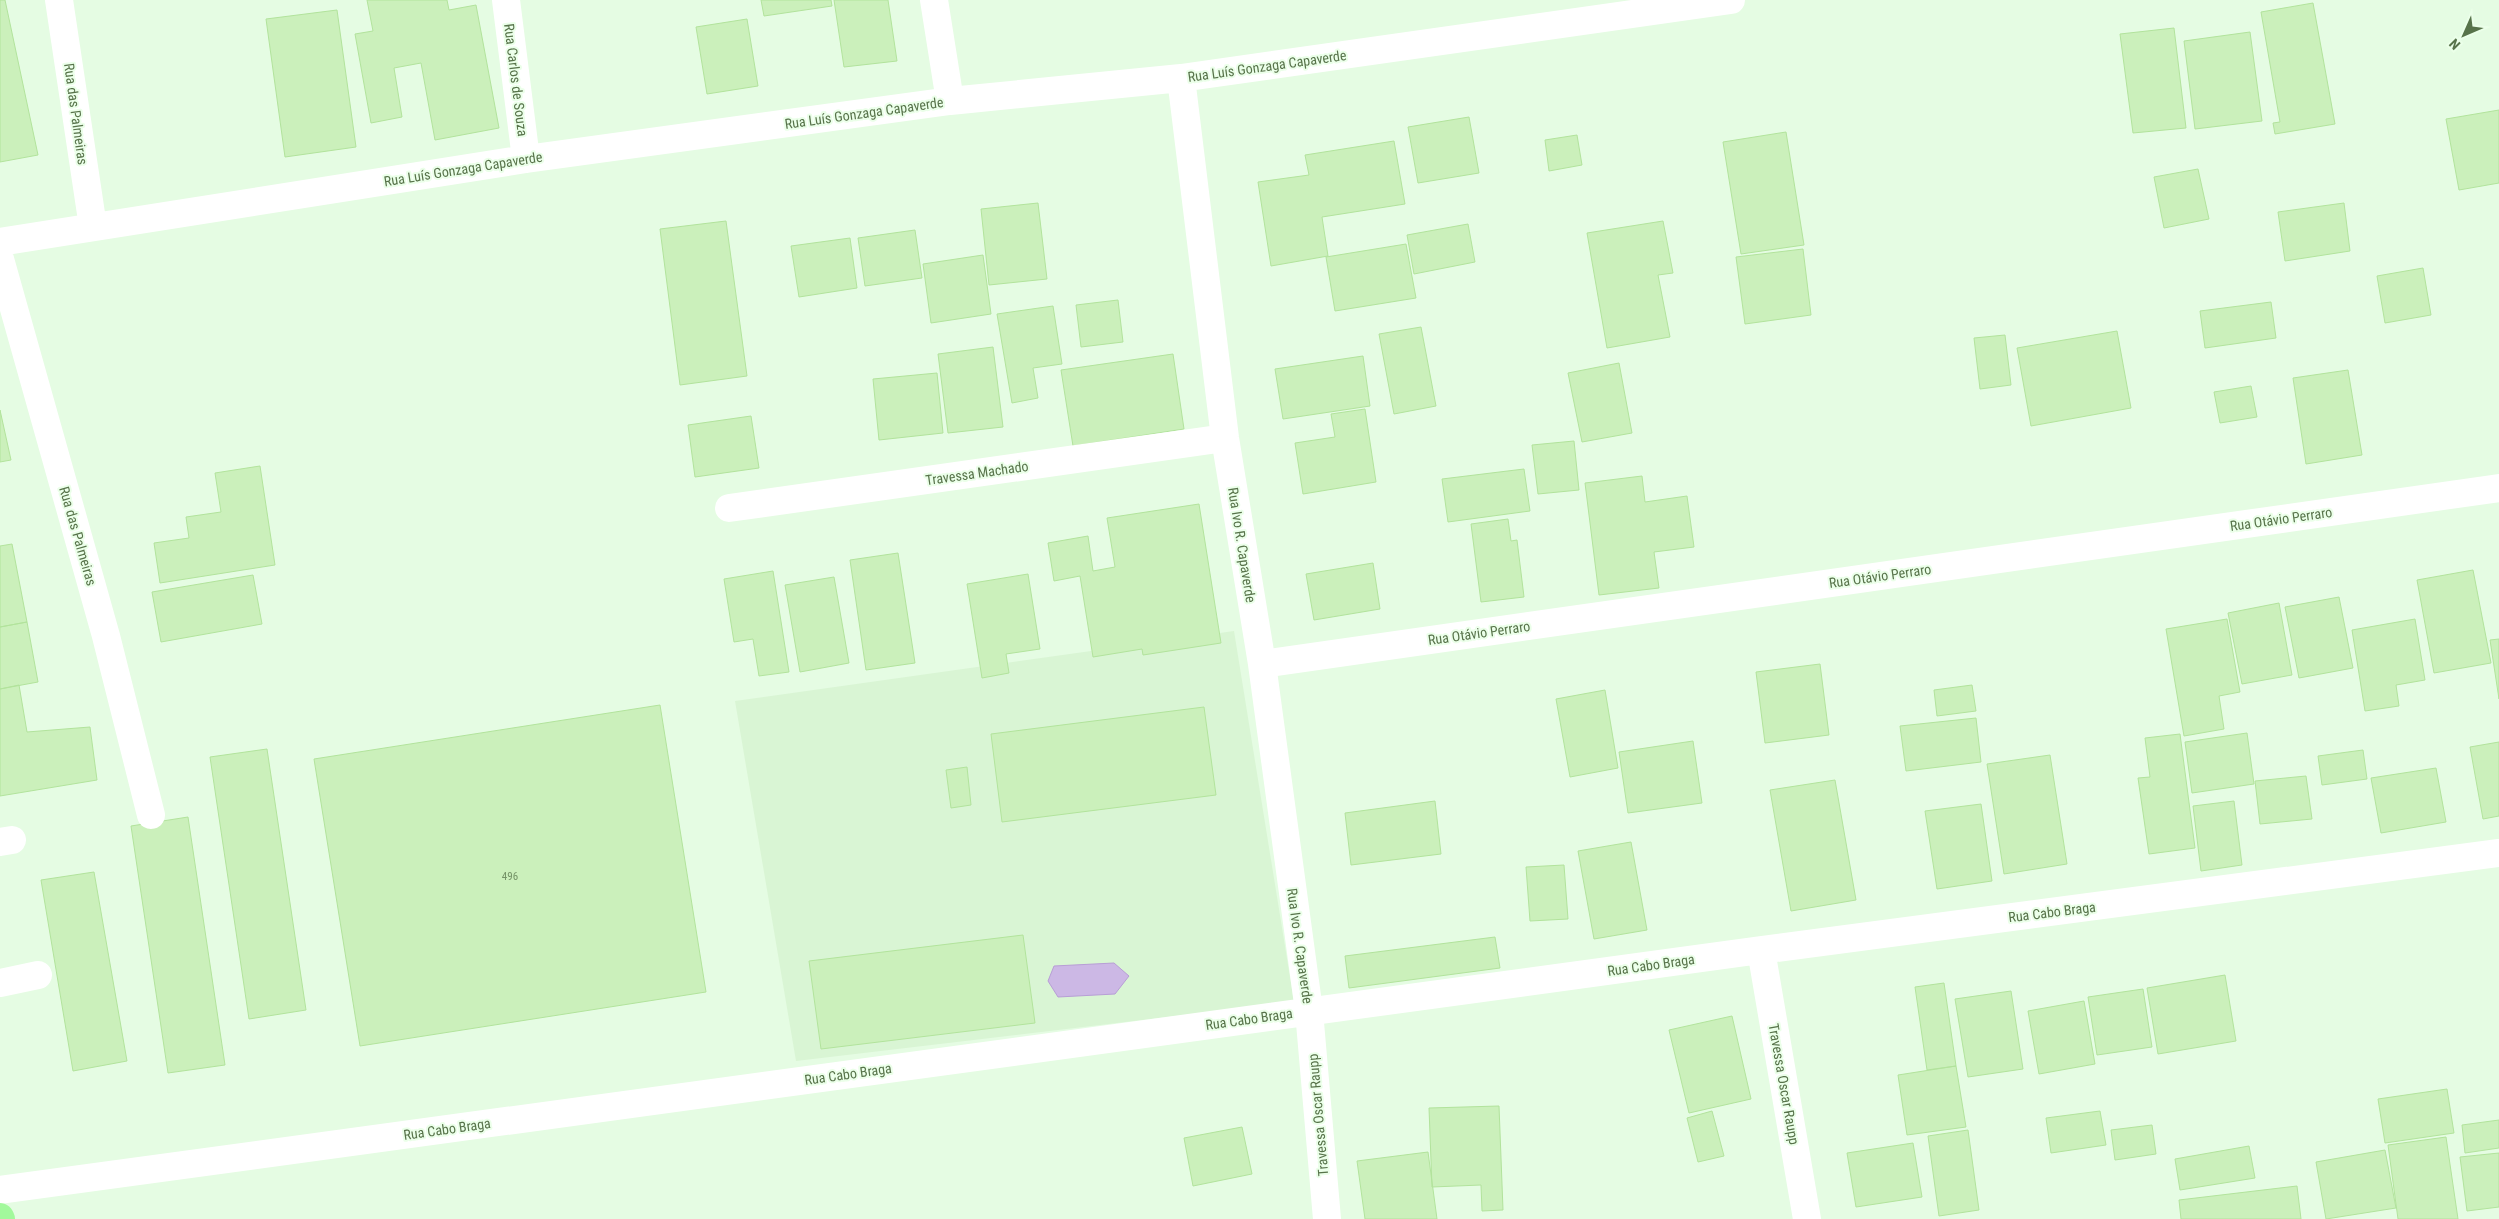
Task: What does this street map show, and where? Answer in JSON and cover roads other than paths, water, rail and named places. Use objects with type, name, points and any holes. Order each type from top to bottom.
[{"type":"street","name":"Rua das Palmeiras","points":[[60,0],[93,227]]},
{"type":"street","name":"Rua Carlos de Souza","points":[[506,0],[526,159]]},
{"type":"street","points":[[934,0],[950,101]]},
{"type":"street","name":"Rua Luís Gonzaga Capaverde","points":[[0,242],[526,159],[950,101],[1181,78],[1731,0]]},
{"type":"street","name":"Rua Ivo R. Capaverde","points":[[1181,78],[1225,438],[1262,664],[1309,1011]]},
{"type":"street","name":"Rua das Palmeiras","points":[[0,259],[106,636],[151,815]]},
{"type":"street","name":"Travessa Machado","points":[[730,508],[1225,438]]},
{"type":"street","name":"Rua Otávio Perraro","points":[[1262,664],[2499,488]]},
{"type":"street","name":"Rua Cabo Braga","points":[[0,1190],[1761,950],[2499,854]]},
{"type":"street","name":"Travessa Oscar Raupp","points":[[1761,950],[1807,1219]]},
{"type":"street","points":[[0,983],[38,975]]},
{"type":"street","name":"Travessa Oscar Raupp","points":[[1309,1011],[1327,1219]]}]
